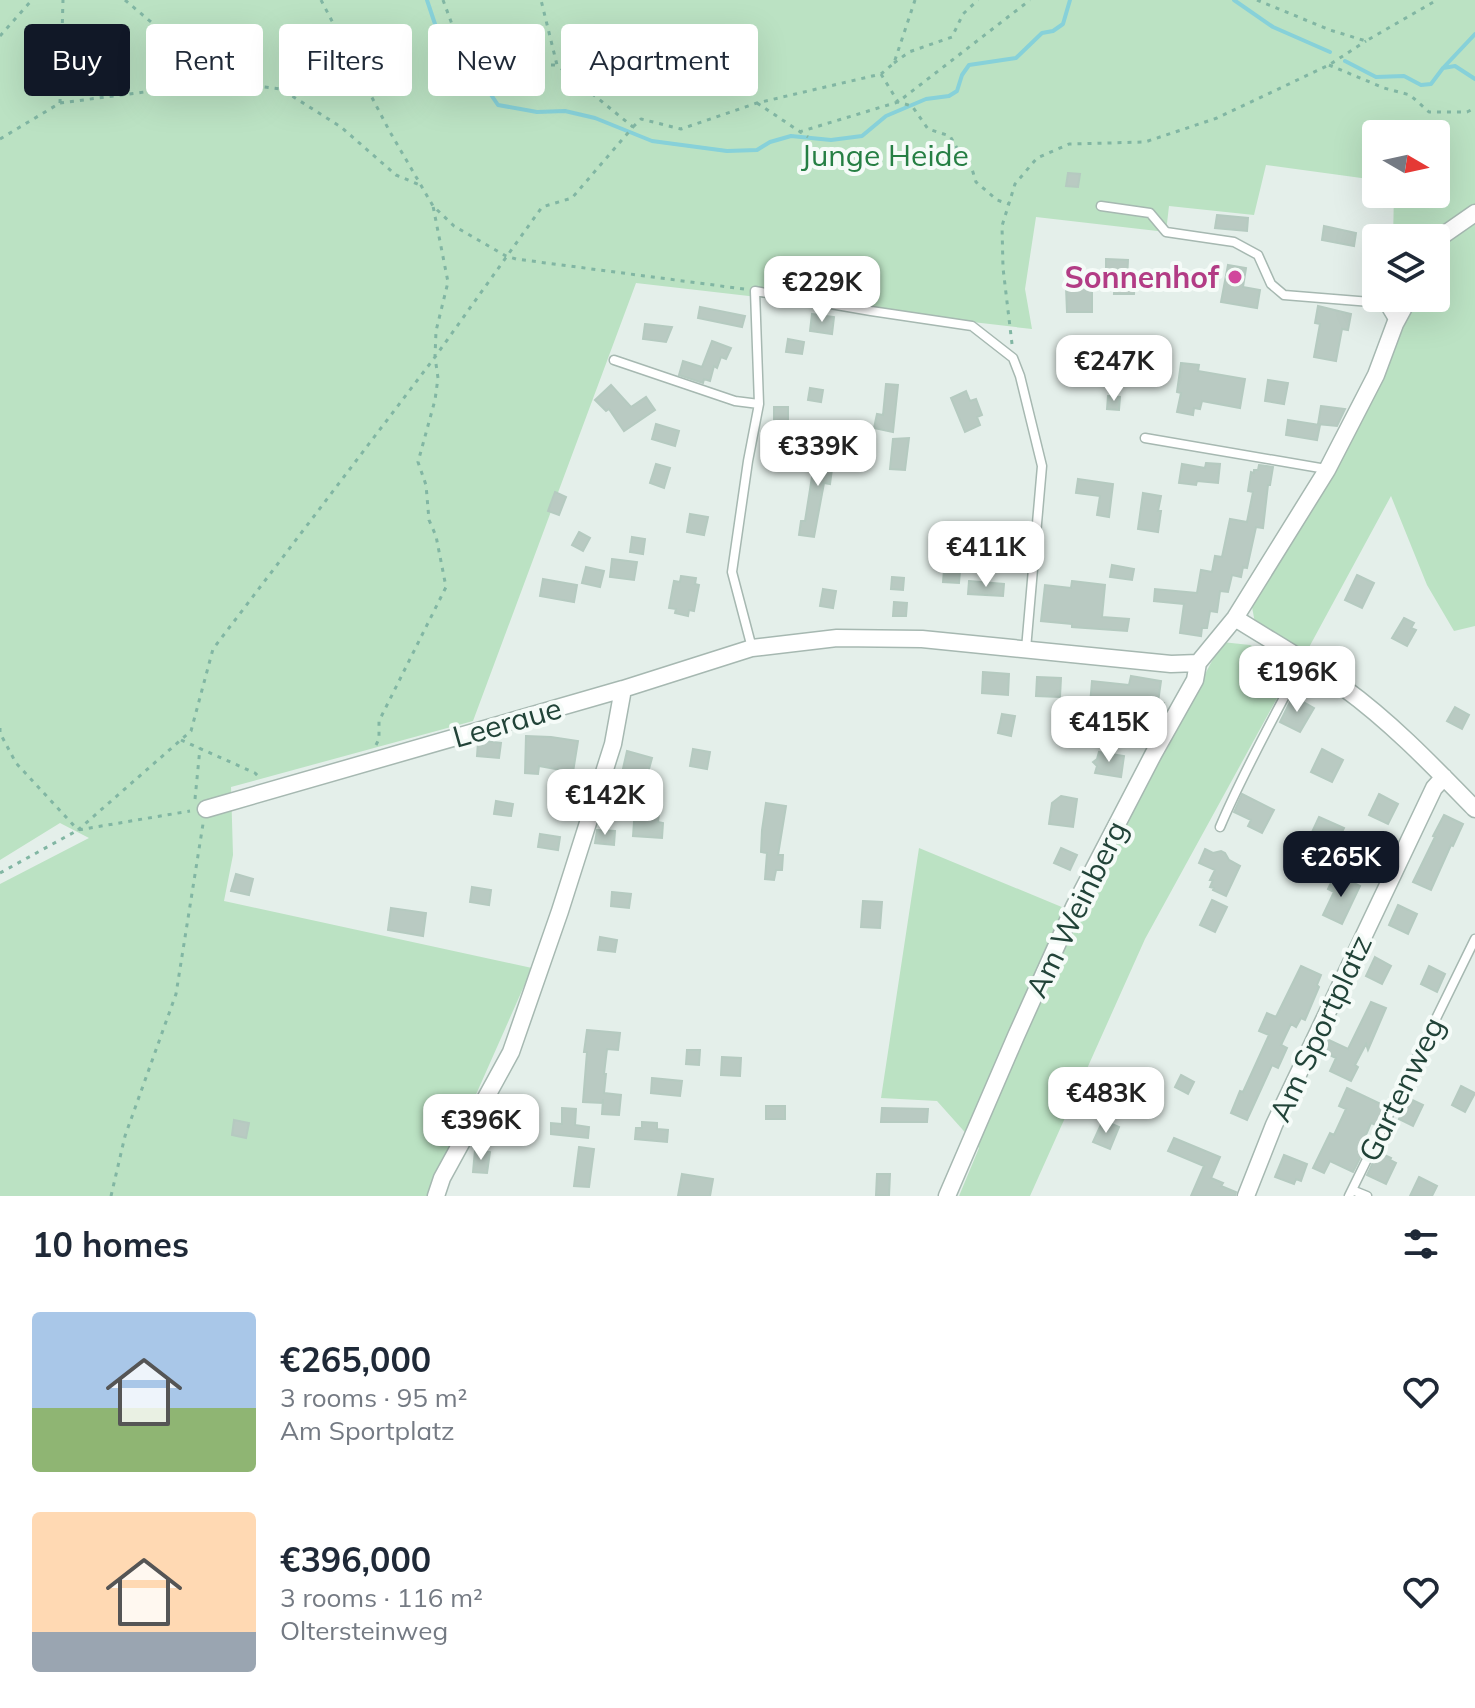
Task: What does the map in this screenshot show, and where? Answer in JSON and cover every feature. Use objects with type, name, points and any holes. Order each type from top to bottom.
[{"type":"street","points":[[1450,230],[1475,213]]},
{"type":"street","name":"Am Weinberg","points":[[947,1196],[1074,907],[1195,680],[1198,663],[1235,618],[1327,470],[1376,375],[1401,312]]},
{"type":"street","points":[[1235,618],[1342,686],[1391,725],[1475,809]]},
{"type":"street","name":"Leeraue","points":[[200,810],[623,689],[752,648],[837,638],[922,639],[1106,659],[1198,663]]},
{"type":"street","points":[[436,1196],[442,1178],[511,1052],[613,744],[623,689]]},
{"type":"street","name":"Am Sportplatz","points":[[1246,1196],[1287,1097],[1434,788],[1444,777]]},
{"type":"lane","points":[[1101,206],[1150,213],[1166,232],[1234,242],[1258,255],[1271,284],[1284,295],[1383,303],[1395,324]]},
{"type":"lane","points":[[752,648],[732,572],[759,404],[755,291],[972,326],[1013,358],[1042,466],[1026,649]]},
{"type":"lane","points":[[614,360],[735,401],[759,404]]},
{"type":"lane","points":[[1145,438],[1327,470]]},
{"type":"lane","points":[[1220,827],[1303,661]]},
{"type":"lane","name":"Gartenweg","points":[[1351,1193],[1475,939]]},
{"type":"lane","points":[[1351,1193],[1367,1196]]},
{"type":"path","points":[[0,36],[32,0]]},
{"type":"path","points":[[60,103],[63,0]]},
{"type":"path","points":[[125,0],[153,24]]},
{"type":"path","points":[[321,0],[421,186],[433,206],[454,226],[516,259],[755,291]]},
{"type":"path","points":[[443,0],[456,35],[507,64],[557,65]]},
{"type":"path","points":[[541,0],[557,65],[633,127]]},
{"type":"path","points":[[894,63],[915,0]]},
{"type":"path","points":[[0,873],[78,830],[191,731],[213,649],[435,357],[542,207],[572,198],[641,119],[681,129],[757,103],[881,74],[909,52],[952,37],[963,14],[978,0]]},
{"type":"path","points":[[799,132],[898,102],[1030,0]]},
{"type":"path","points":[[1257,0],[1366,41]]},
{"type":"path","points":[[1013,358],[1003,268],[1002,226],[1015,184],[1037,158],[1069,144],[1145,142],[1217,118],[1329,65],[1437,0]]},
{"type":"path","points":[[1329,65],[1384,88],[1410,95],[1429,112],[1467,112],[1475,108]]},
{"type":"path","points":[[881,74],[898,102],[912,106],[928,129],[950,136],[972,169],[976,182],[997,200],[1009,204]]},
{"type":"path","points":[[263,87],[281,89],[341,127],[396,175],[421,186]]},
{"type":"path","points":[[0,139],[60,103],[146,92]]},
{"type":"path","points":[[757,103],[808,137]]},
{"type":"path","points":[[369,761],[379,739],[379,721],[446,587],[436,536],[429,520],[426,485],[418,462],[435,400],[438,378],[436,331],[448,282],[433,206]]},
{"type":"path","points":[[0,728],[16,763],[78,830]]},
{"type":"path","points":[[181,740],[255,773],[272,789]]},
{"type":"path","points":[[111,1196],[125,1136],[176,994],[200,810],[200,748]]},
{"type":"path","points":[[78,830],[200,810]]},
{"type":"green space","name":"Junge Heide","points":[[0,0],[1475,0],[1475,626],[1454,631],[1427,585],[1391,496],[1307,651],[1255,623],[1252,607],[1329,477],[1391,324],[1391,312],[1450,312],[1450,224],[1393,224],[1394,208],[1450,208],[1450,120],[1362,120],[1362,178],[1266,165],[1254,215],[1169,206],[1166,232],[1036,217],[1025,289],[1032,329],[636,283],[473,721],[231,787],[233,855],[224,901],[532,968],[431,1196],[0,1196],[0,884],[89,838],[60,823],[0,860]]},
{"type":"green space","points":[[1222,642],[1250,645],[1285,661],[1282,689],[1145,939],[1030,1196],[959,1196],[979,1148],[937,1101],[881,1098],[919,848],[1081,915]]},
{"type":"building","points":[[1068,173],[1080,174],[1078,187],[1066,186]]},
{"type":"building","points":[[1217,215],[1248,218],[1247,231],[1215,228]]},
{"type":"building","points":[[1324,226],[1356,233],[1354,246],[1322,240]]},
{"type":"building","points":[[1106,259],[1128,260],[1127,280],[1135,280],[1134,294],[1114,294],[1115,274],[1106,274]]},
{"type":"building","name":"Sonnenhof","points":[[1228,265],[1246,268],[1243,287],[1260,290],[1257,308],[1221,302]]},
{"type":"building","points":[[1066,287],[1092,287],[1092,312],[1067,312]]},
{"type":"building","points":[[1318,306],[1351,314],[1348,330],[1342,329],[1336,361],[1314,357],[1320,324],[1315,323]]},
{"type":"building","points":[[700,307],[745,316],[742,327],[698,318]]},
{"type":"building","points":[[812,314],[834,317],[832,334],[810,331]]},
{"type":"building","points":[[645,324],[672,327],[666,342],[643,339]]},
{"type":"building","points":[[788,339],[804,342],[802,354],[786,352]]},
{"type":"building","points":[[712,341],[731,348],[726,359],[721,357],[717,368],[714,366],[710,381],[704,379],[703,383],[679,375],[683,361],[702,367]]},
{"type":"building","points":[[1181,363],[1199,365],[1198,371],[1245,379],[1240,408],[1202,401],[1200,409],[1194,408],[1193,415],[1177,412],[1181,393],[1177,392]]},
{"type":"building","points":[[1268,380],[1288,383],[1284,404],[1265,401]]},
{"type":"building","points":[[886,384],[898,385],[893,432],[874,428],[877,414],[883,415]]},
{"type":"building","points":[[611,385],[631,407],[646,397],[655,410],[624,431],[609,409],[606,411],[595,400]]},
{"type":"building","points":[[810,388],[823,390],[821,402],[808,400]]},
{"type":"building","points":[[966,391],[970,401],[976,399],[982,415],[977,417],[980,425],[965,432],[951,398]]},
{"type":"building","points":[[1108,396],[1120,397],[1119,410],[1107,409]]},
{"type":"building","points":[[1321,406],[1345,409],[1337,426],[1318,424]]},
{"type":"building","points":[[774,407],[788,407],[788,421],[774,421]]},
{"type":"building","points":[[1288,420],[1320,425],[1317,440],[1286,435]]},
{"type":"building","points":[[656,424],[679,431],[675,446],[652,439]]},
{"type":"building","points":[[909,438],[905,470],[890,469],[893,439]]},
{"type":"building","points":[[817,445],[835,447],[830,484],[824,483],[814,537],[799,535],[801,521],[805,521]]},
{"type":"building","points":[[1206,463],[1220,464],[1218,483],[1179,483],[1182,464],[1205,468]]},
{"type":"building","points":[[656,464],[670,468],[664,488],[650,483]]},
{"type":"building","points":[[1259,465],[1273,467],[1263,528],[1256,527],[1247,568],[1243,567],[1241,577],[1232,575],[1228,592],[1220,591],[1217,612],[1210,611],[1207,628],[1202,628],[1201,636],[1180,633],[1184,604],[1154,601],[1155,589],[1197,593],[1201,570],[1212,572],[1215,556],[1222,557],[1230,519],[1247,522],[1253,492],[1248,491],[1251,472],[1258,470]]},
{"type":"building","points":[[1078,479],[1113,484],[1109,517],[1097,515],[1100,496],[1076,493]]},
{"type":"building","points":[[555,492],[566,497],[559,515],[548,511]]},
{"type":"building","points":[[1143,493],[1161,496],[1158,532],[1138,529]]},
{"type":"building","points":[[690,514],[708,517],[704,535],[687,532]]},
{"type":"building","points":[[579,532],[590,538],[583,551],[572,545]]},
{"type":"building","points":[[632,537],[645,539],[643,554],[630,552]]},
{"type":"building","points":[[612,559],[637,562],[634,580],[610,577]]},
{"type":"building","points":[[1112,565],[1134,569],[1132,580],[1110,577]]},
{"type":"building","points":[[586,567],[604,571],[600,587],[582,583]]},
{"type":"building","points":[[944,570],[960,571],[959,583],[943,582]]},
{"type":"building","points":[[1357,575],[1374,583],[1362,608],[1345,600]]},
{"type":"building","points":[[681,576],[696,578],[695,584],[699,585],[694,611],[689,610],[688,616],[669,608],[674,581],[680,582]]},
{"type":"building","points":[[892,577],[904,578],[903,590],[891,589]]},
{"type":"building","points":[[543,579],[577,585],[574,602],[540,596]]},
{"type":"building","points":[[969,581],[1004,584],[1003,596],[968,594]]},
{"type":"building","points":[[1072,581],[1105,585],[1102,617],[1129,619],[1127,631],[1041,621],[1045,585],[1071,588]]},
{"type":"building","points":[[823,589],[836,591],[833,608],[820,606]]},
{"type":"building","points":[[894,602],[907,603],[906,616],[893,616]]},
{"type":"building","points":[[1404,618],[1414,623],[1411,628],[1416,630],[1407,646],[1392,638]]},
{"type":"building","points":[[983,672],[1009,674],[1008,695],[982,693]]},
{"type":"building","points":[[1131,676],[1161,681],[1158,702],[1164,703],[1161,717],[1111,708],[1108,718],[1089,716],[1092,681],[1129,685]]},
{"type":"building","points":[[1037,677],[1061,678],[1060,697],[1036,696]]},
{"type":"building","points":[[1293,696],[1314,708],[1300,732],[1280,722]]},
{"type":"building","points":[[1455,707],[1469,715],[1462,729],[1447,721]]},
{"type":"building","points":[[1002,714],[1015,716],[1011,736],[998,733]]},
{"type":"building","points":[[526,736],[578,741],[573,772],[539,766],[538,774],[525,773]]},
{"type":"building","points":[[478,742],[501,743],[499,758],[477,756]]},
{"type":"building","points":[[693,749],[710,752],[707,769],[690,766]]},
{"type":"building","points":[[1322,749],[1343,760],[1332,782],[1311,772]]},
{"type":"building","points":[[627,751],[652,758],[646,780],[622,773]]},
{"type":"building","points":[[1099,752],[1124,756],[1121,777],[1095,773],[1097,766],[1093,762]]},
{"type":"building","points":[[636,794],[661,797],[658,822],[663,823],[662,838],[633,836]]},
{"type":"building","points":[[1242,794],[1274,810],[1262,833],[1248,826],[1251,820],[1234,812]]},
{"type":"building","points":[[1379,794],[1398,804],[1388,824],[1369,815]]},
{"type":"building","points":[[1061,796],[1077,799],[1073,827],[1049,824],[1052,803]]},
{"type":"building","points":[[496,801],[513,804],[511,816],[494,814]]},
{"type":"building","points":[[766,803],[786,806],[778,855],[783,855],[782,870],[776,870],[774,880],[765,879],[767,853],[761,852]]},
{"type":"building","points":[[1444,815],[1463,824],[1431,890],[1413,882]]},
{"type":"building","points":[[1319,817],[1344,828],[1330,857],[1306,845]]},
{"type":"building","points":[[597,830],[615,831],[614,845],[595,843]]},
{"type":"building","points":[[540,834],[560,837],[558,850],[538,847]]},
{"type":"building","points":[[1061,848],[1077,855],[1070,870],[1054,863]]},
{"type":"building","points":[[1205,849],[1213,853],[1221,851],[1240,866],[1226,896],[1210,887],[1215,870],[1199,863]]},
{"type":"building","points":[[236,874],[253,879],[249,895],[231,891]]},
{"type":"building","points":[[1335,874],[1360,886],[1342,924],[1323,915],[1334,892],[1328,889]]},
{"type":"building","points":[[472,887],[491,890],[489,905],[470,902]]},
{"type":"building","points":[[612,892],[631,894],[629,908],[611,906]]},
{"type":"building","points":[[1212,900],[1227,907],[1215,932],[1200,925]]},
{"type":"building","points":[[863,901],[882,902],[880,928],[861,927]]},
{"type":"building","points":[[1398,905],[1417,914],[1408,934],[1389,925]]},
{"type":"building","points":[[391,908],[426,913],[423,936],[388,930]]},
{"type":"building","points":[[600,937],[617,940],[615,952],[598,950]]},
{"type":"building","points":[[1375,957],[1391,966],[1382,984],[1366,976]]},
{"type":"building","points":[[1301,966],[1321,975],[1319,987],[1305,1020],[1301,1018],[1296,1027],[1291,1024],[1281,1045],[1287,1048],[1278,1068],[1272,1065],[1247,1120],[1231,1113],[1269,1035],[1259,1031],[1267,1013],[1276,1017]]},
{"type":"building","points":[[1429,966],[1445,974],[1437,992],[1421,984]]},
{"type":"building","points":[[1371,1002],[1386,1008],[1368,1050],[1366,1044],[1355,1065],[1358,1067],[1351,1081],[1330,1071],[1336,1058],[1321,1051],[1327,1039],[1348,1049]]},
{"type":"building","points":[[587,1030],[620,1033],[618,1050],[607,1049],[604,1074],[604,1093],[621,1095],[619,1115],[602,1114],[603,1103],[583,1102]]},
{"type":"building","points":[[687,1050],[700,1050],[699,1065],[686,1064]]},
{"type":"building","points":[[722,1057],[741,1058],[740,1076],[721,1075]]},
{"type":"building","points":[[1181,1075],[1194,1082],[1188,1094],[1175,1087]]},
{"type":"building","points":[[652,1078],[682,1081],[680,1096],[651,1093]]},
{"type":"building","points":[[1461,1086],[1475,1093],[1465,1112],[1452,1105]]},
{"type":"building","points":[[1347,1088],[1385,1106],[1376,1125],[1371,1123],[1362,1144],[1366,1146],[1353,1172],[1330,1161],[1324,1173],[1313,1168],[1346,1109],[1339,1106]]},
{"type":"building","points":[[1408,1098],[1423,1105],[1413,1126],[1399,1119]]},
{"type":"building","points":[[501,1100],[517,1102],[514,1129],[498,1127]]},
{"type":"building","points":[[766,1106],[785,1106],[785,1119],[766,1119]]},
{"type":"building","points":[[562,1108],[576,1109],[575,1125],[589,1127],[588,1138],[551,1134],[551,1123],[562,1124]]},
{"type":"building","points":[[882,1108],[928,1109],[927,1122],[881,1122]]},
{"type":"building","points":[[234,1120],[249,1123],[246,1138],[232,1135]]},
{"type":"building","points":[[1103,1120],[1119,1127],[1110,1149],[1093,1142]]},
{"type":"building","points":[[642,1122],[657,1123],[657,1129],[668,1130],[667,1142],[635,1139],[636,1128],[642,1128]]},
{"type":"building","points":[[1174,1138],[1220,1157],[1211,1178],[1236,1192],[1235,1196],[1191,1196],[1204,1166],[1168,1151]]},
{"type":"building","points":[[579,1147],[594,1149],[589,1187],[574,1186]]},
{"type":"building","points":[[475,1150],[490,1152],[487,1173],[473,1172]]},
{"type":"building","points":[[1378,1152],[1396,1163],[1386,1184],[1367,1175]]},
{"type":"building","points":[[1284,1155],[1307,1164],[1301,1181],[1296,1179],[1294,1184],[1275,1177]]},
{"type":"building","points":[[682,1174],[713,1179],[710,1196],[678,1196]]},
{"type":"building","points":[[877,1174],[890,1174],[889,1196],[876,1195]]},
{"type":"building","points":[[1419,1177],[1437,1186],[1432,1196],[1410,1196]]},
{"type":"waterway","points":[[427,0],[436,27],[479,77],[498,105],[537,112],[565,111],[595,118],[652,141],[727,151],[757,150],[770,142],[791,136],[831,140],[862,136],[886,116],[926,99],[949,96],[957,91],[969,65],[1016,58],[1042,33],[1053,31],[1063,24],[1070,0]]},
{"type":"waterway","points":[[1234,0],[1273,27],[1330,52]]},
{"type":"waterway","points":[[1444,67],[1475,34]]},
{"type":"waterway","points":[[1345,61],[1376,77],[1404,76],[1421,85],[1431,84],[1443,68],[1455,66],[1475,79]]},
{"type":"place","name":"Sonnenhof","points":[[1235,277]]}]
